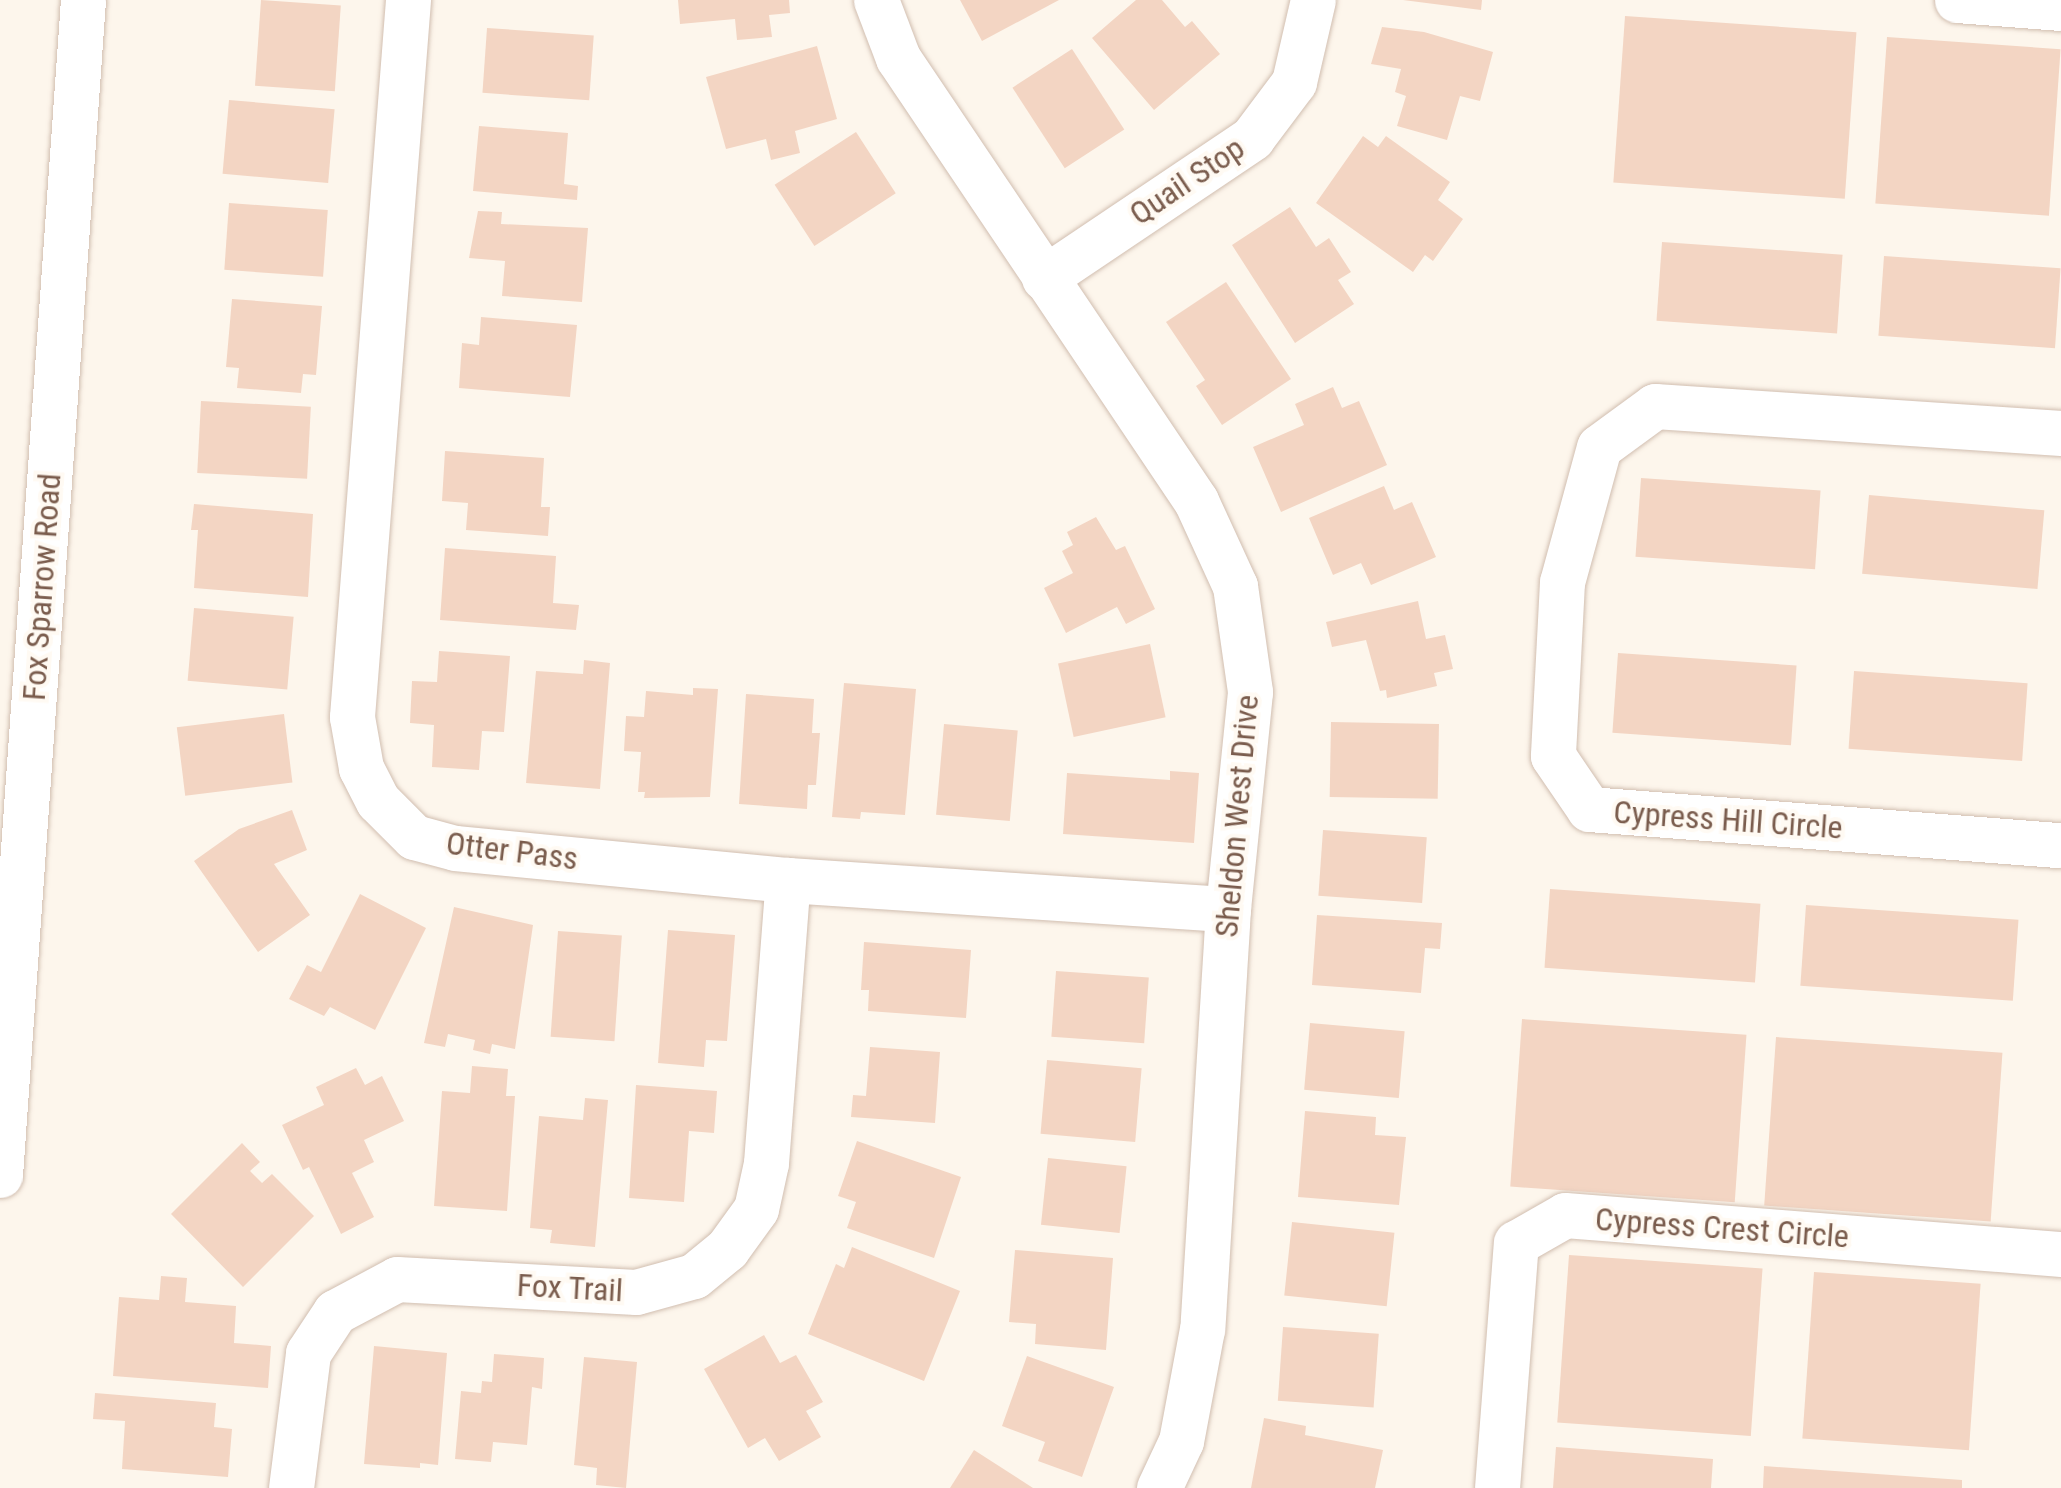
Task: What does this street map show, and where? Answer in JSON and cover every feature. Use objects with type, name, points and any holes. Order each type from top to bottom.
[{"type":"street","name":"Fox Sparrow Road","points":[[0,1175],[83,0]]},
{"type":"street","name":"Otter Pass","points":[[408,0],[352,717],[361,768],[378,801],[414,837],[455,848],[788,880],[1228,909]]},
{"type":"street","name":"Sheldon West Drive","points":[[876,0],[898,58],[1196,502],[1235,586],[1250,692],[1228,909],[1202,1329],[1181,1441],[1159,1488]]},
{"type":"street","name":"Quail Stop","points":[[1044,278],[1252,138],[1294,82],[1313,0]]},
{"type":"street","points":[[1957,0],[2061,8]]},
{"type":"street","name":"Cypress Hill Circle","points":[[2061,433],[1655,406],[1599,448],[1562,582],[1553,756],[1589,809],[2061,845]]},
{"type":"street","name":"Fox Trail","points":[[292,1488],[298,1402],[308,1353],[335,1312],[397,1279],[636,1292],[694,1276],[726,1248],[756,1209],[766,1162],[788,880]]},
{"type":"street","name":"Cypress Crest Circle","points":[[1498,1488],[1516,1242],[1565,1216],[2061,1254]]},
{"type":"building","points":[[261,0],[341,6],[335,91],[255,86]]},
{"type":"building","points":[[678,0],[789,0],[790,13],[769,15],[772,37],[737,40],[735,19],[680,24]]},
{"type":"building","points":[[960,0],[1059,0],[982,41]]},
{"type":"building","points":[[1136,0],[1162,0],[1185,27],[1192,21],[1220,54],[1154,110],[1092,38]]},
{"type":"building","points":[[1403,0],[1482,0],[1481,10]]},
{"type":"building","points":[[1625,16],[1856,32],[1845,199],[1613,183]]},
{"type":"building","points":[[1382,27],[1424,32],[1493,52],[1480,101],[1460,96],[1447,140],[1397,126],[1406,96],[1395,92],[1401,69],[1371,64]]},
{"type":"building","points":[[487,28],[594,35],[589,100],[482,93]]},
{"type":"building","points":[[1887,37],[2061,49],[2049,216],[1875,204]]},
{"type":"building","points":[[817,46],[837,119],[795,131],[800,153],[771,160],[766,139],[726,149],[706,77]]},
{"type":"building","points":[[1072,49],[1124,130],[1065,168],[1012,88]]},
{"type":"building","points":[[229,100],[335,109],[328,183],[223,174]]},
{"type":"building","points":[[479,126],[568,133],[564,184],[578,186],[577,200],[473,191]]},
{"type":"building","points":[[856,132],[896,193],[814,246],[775,185]]},
{"type":"building","points":[[1363,136],[1378,147],[1386,136],[1450,182],[1438,200],[1463,219],[1433,261],[1425,255],[1413,272],[1316,203]]},
{"type":"building","points":[[229,203],[328,210],[323,277],[224,270]]},
{"type":"building","points":[[1290,207],[1316,247],[1329,238],[1351,272],[1338,280],[1354,304],[1295,343],[1232,245]]},
{"type":"building","points":[[478,211],[502,212],[501,224],[588,228],[582,302],[502,296],[505,261],[469,258]]},
{"type":"building","points":[[1662,242],[1843,255],[1837,333],[1656,321]]},
{"type":"building","points":[[1884,256],[2061,268],[2055,348],[1878,336]]},
{"type":"building","points":[[1226,282],[1291,379],[1222,425],[1196,386],[1205,380],[1166,322]]},
{"type":"building","points":[[232,299],[322,306],[316,375],[303,374],[301,393],[237,388],[239,368],[226,367]]},
{"type":"building","points":[[481,317],[577,325],[570,397],[459,388],[462,343],[479,345]]},
{"type":"building","points":[[1333,387],[1342,408],[1359,401],[1387,465],[1281,512],[1253,447],[1304,425],[1295,404]]},
{"type":"building","points":[[201,401],[311,407],[307,479],[197,473]]},
{"type":"building","points":[[445,451],[544,458],[541,507],[550,507],[548,536],[466,530],[468,503],[442,501]]},
{"type":"building","points":[[1641,478],[1821,491],[1815,569],[1635,557]]},
{"type":"building","points":[[1384,486],[1394,510],[1412,502],[1436,557],[1371,585],[1361,563],[1333,575],[1309,518]]},
{"type":"building","points":[[1869,495],[2044,510],[2037,589],[1862,574]]},
{"type":"building","points":[[194,504],[313,514],[308,597],[194,588],[198,530],[191,530]]},
{"type":"building","points":[[1096,517],[1116,550],[1125,546],[1155,609],[1126,624],[1117,607],[1066,633],[1044,588],[1073,573],[1062,551],[1073,545],[1067,532]]},
{"type":"building","points":[[445,548],[556,556],[553,603],[579,605],[576,630],[440,620]]},
{"type":"building","points":[[1418,601],[1426,639],[1445,635],[1453,669],[1434,673],[1437,686],[1387,698],[1386,690],[1380,691],[1366,640],[1332,647],[1326,622]]},
{"type":"building","points":[[194,608],[294,617],[287,689],[188,681]]},
{"type":"building","points":[[1150,644],[1166,717],[1074,737],[1058,664]]},
{"type":"building","points":[[439,651],[510,656],[504,732],[482,731],[479,770],[432,767],[434,725],[410,723],[412,681],[437,682]]},
{"type":"building","points":[[1618,653],[1797,665],[1791,745],[1612,733]]},
{"type":"building","points":[[584,660],[610,663],[600,789],[526,783],[536,671],[583,674]]},
{"type":"building","points":[[1854,671],[2028,683],[2022,761],[1849,749]]},
{"type":"building","points":[[844,683],[916,689],[905,815],[861,812],[860,819],[832,817]]},
{"type":"building","points":[[693,688],[718,689],[710,797],[644,798],[645,792],[638,792],[641,752],[624,751],[626,716],[644,717],[646,691],[693,695]]},
{"type":"building","points":[[746,694],[814,699],[812,733],[820,733],[816,785],[808,785],[807,809],[739,804]]},
{"type":"building","points":[[284,714],[292,782],[185,796],[177,727]]},
{"type":"building","points":[[1331,722],[1439,724],[1438,799],[1330,797]]},
{"type":"building","points":[[944,724],[1018,730],[1010,821],[936,815]]},
{"type":"building","points":[[1170,771],[1199,773],[1194,843],[1063,834],[1067,773],[1170,780]]},
{"type":"building","points":[[292,810],[307,850],[274,864],[310,915],[258,952],[194,861],[239,829]]},
{"type":"building","points":[[1323,830],[1427,837],[1422,903],[1318,896]]},
{"type":"building","points":[[1550,889],[1760,904],[1755,983],[1544,968]]},
{"type":"building","points":[[360,894],[426,928],[375,1030],[330,1007],[324,1016],[289,999],[307,965],[321,972]]},
{"type":"building","points":[[1806,905],[2018,920],[2013,1001],[1800,986]]},
{"type":"building","points":[[454,907],[533,925],[515,1049],[492,1044],[490,1054],[473,1050],[475,1040],[448,1034],[445,1047],[424,1043]]},
{"type":"building","points":[[1317,915],[1442,923],[1440,949],[1425,948],[1421,993],[1312,985]]},
{"type":"building","points":[[668,930],[735,935],[727,1041],[706,1040],[704,1067],[658,1063]]},
{"type":"building","points":[[558,931],[622,935],[614,1041],[551,1037]]},
{"type":"building","points":[[864,942],[971,950],[966,1018],[868,1011],[869,990],[861,990]]},
{"type":"building","points":[[1056,971],[1149,977],[1144,1043],[1051,1037]]},
{"type":"building","points":[[1522,1019],[1746,1035],[1735,1202],[1510,1187]]},
{"type":"building","points":[[1310,1023],[1405,1031],[1399,1098],[1304,1090]]},
{"type":"building","points":[[1776,1037],[2002,1053],[1991,1221],[1764,1206]]},
{"type":"building","points":[[870,1047],[940,1052],[935,1123],[851,1117],[853,1095],[866,1096]]},
{"type":"building","points":[[1047,1060],[1142,1068],[1135,1142],[1041,1134]]},
{"type":"building","points":[[472,1066],[508,1069],[506,1096],[515,1096],[507,1211],[434,1206],[442,1091],[470,1093]]},
{"type":"building","points":[[356,1068],[365,1085],[382,1076],[404,1121],[364,1140],[374,1162],[352,1173],[374,1217],[341,1234],[309,1167],[303,1170],[282,1125],[324,1105],[316,1087]]},
{"type":"building","points":[[636,1085],[717,1091],[714,1133],[689,1131],[684,1202],[629,1198]]},
{"type":"building","points":[[585,1098],[608,1100],[595,1247],[550,1243],[552,1230],[530,1228],[539,1116],[583,1120]]},
{"type":"building","points":[[1305,1111],[1376,1117],[1375,1135],[1406,1137],[1399,1205],[1298,1197]]},
{"type":"building","points":[[857,1141],[961,1177],[934,1258],[847,1228],[856,1202],[838,1196]]},
{"type":"building","points":[[242,1143],[260,1162],[250,1171],[262,1183],[272,1174],[314,1216],[243,1287],[171,1214]]},
{"type":"building","points":[[1048,1158],[1127,1166],[1120,1233],[1041,1225]]},
{"type":"building","points":[[1292,1222],[1394,1233],[1387,1306],[1284,1296]]},
{"type":"building","points":[[852,1247],[960,1291],[924,1381],[808,1334],[836,1264],[844,1268]]},
{"type":"building","points":[[1015,1250],[1113,1258],[1106,1350],[1035,1344],[1036,1324],[1009,1322]]},
{"type":"building","points":[[1569,1255],[1763,1269],[1751,1436],[1557,1423]]},
{"type":"building","points":[[1814,1272],[1981,1284],[1969,1450],[1802,1439]]},
{"type":"building","points":[[161,1276],[187,1278],[185,1302],[236,1306],[234,1343],[271,1346],[268,1388],[113,1376],[119,1297],[159,1300]]},
{"type":"building","points":[[1283,1327],[1379,1334],[1374,1408],[1278,1401]]},
{"type":"building","points":[[764,1335],[780,1363],[796,1355],[823,1402],[806,1411],[821,1437],[779,1461],[765,1438],[748,1448],[704,1369]]},
{"type":"building","points":[[374,1346],[447,1353],[438,1465],[420,1463],[420,1468],[364,1464]]},
{"type":"building","points":[[494,1354],[544,1358],[542,1389],[532,1387],[527,1445],[493,1442],[491,1462],[455,1459],[461,1391],[481,1393],[482,1381],[492,1382]]},
{"type":"building","points":[[1027,1356],[1114,1387],[1082,1477],[1038,1461],[1045,1442],[1002,1426]]},
{"type":"building","points":[[584,1357],[637,1362],[626,1488],[596,1485],[597,1468],[574,1465]]},
{"type":"building","points":[[95,1393],[216,1403],[214,1427],[232,1429],[228,1477],[122,1469],[125,1421],[93,1419]]},
{"type":"building","points":[[1264,1418],[1306,1426],[1305,1435],[1383,1450],[1375,1488],[1251,1488]]},
{"type":"building","points":[[1556,1447],[1713,1459],[1711,1488],[1553,1488]]},
{"type":"building","points":[[974,1450],[1033,1488],[950,1488]]},
{"type":"building","points":[[1764,1466],[1962,1480],[1962,1488],[1763,1488]]}]
